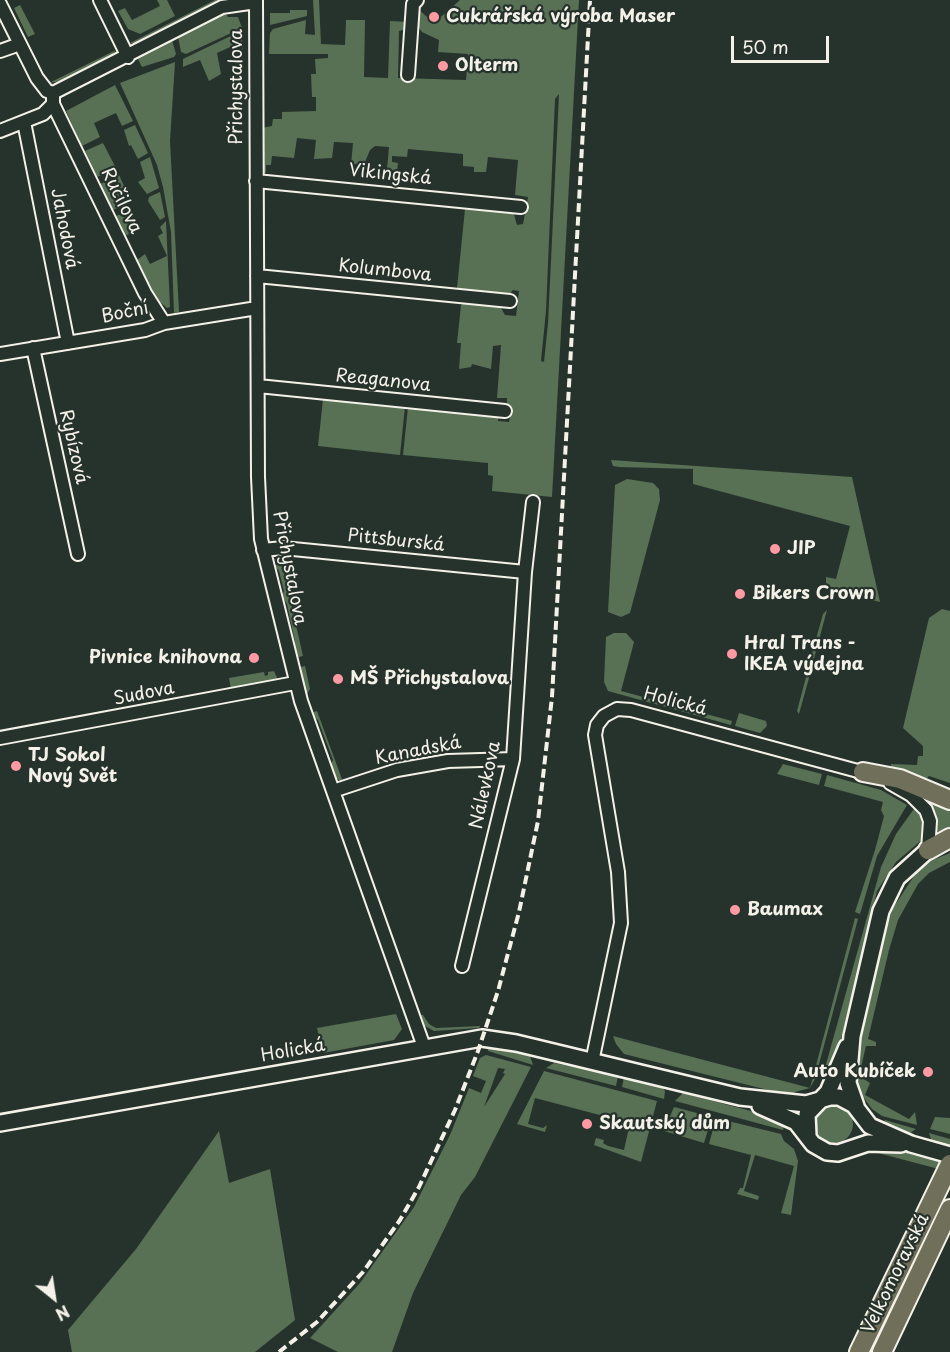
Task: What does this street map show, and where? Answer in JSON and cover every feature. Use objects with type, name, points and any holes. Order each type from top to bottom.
[{"type":"main road","points":[[863,772],[915,784],[950,800]]},
{"type":"main road","points":[[928,849],[950,838]]},
{"type":"main road","points":[[928,849],[950,843]]},
{"type":"main road","name":"Velkomoravská","points":[[859,1352],[950,1164]]},
{"type":"main road","name":"Velkomoravská","points":[[882,1352],[950,1209]]},
{"type":"street","points":[[100,0],[128,57]]},
{"type":"street","points":[[408,75],[413,4],[417,0]]},
{"type":"street","points":[[0,131],[43,114],[53,99],[222,7],[256,1]]},
{"type":"street","name":"Přichystalova","points":[[256,1],[259,515],[263,550],[295,683],[424,1047]]},
{"type":"street","name":"Ručilova","points":[[0,4],[37,78],[53,99],[145,293],[164,323]]},
{"type":"street","points":[[0,51],[20,44]]},
{"type":"street","name":"Jahodová","points":[[24,122],[68,343]]},
{"type":"street","name":"Vikingská","points":[[256,180],[521,207]]},
{"type":"street","name":"Kolumbova","points":[[257,276],[510,301]]},
{"type":"street","name":"Boční","points":[[0,354],[145,330],[164,323],[257,308]]},
{"type":"street","name":"Rybízová","points":[[33,348],[78,554]]},
{"type":"street","name":"Reaganova","points":[[258,386],[505,411]]},
{"type":"street","name":"Nálevkova","points":[[462,966],[513,759],[525,572],[533,502]]},
{"type":"street","name":"Pittsburská","points":[[263,550],[283,548],[525,572]]},
{"type":"street","name":"Sudova","points":[[0,738],[295,683]]},
{"type":"street","name":"Holická","points":[[592,1062],[621,914],[618,872],[595,735],[602,718],[617,709],[632,710],[863,772],[904,790],[921,805],[930,821],[928,849]]},
{"type":"street","name":"Kanadská","points":[[333,792],[397,770],[448,761],[513,759]]},
{"type":"street","points":[[848,1149],[860,1135],[859,1111],[848,1083],[852,1036],[886,897],[901,873],[928,849]]},
{"type":"street","points":[[810,1139],[806,1128],[807,1114],[828,1092],[852,1036]]},
{"type":"street","name":"Holická","points":[[0,1123],[482,1038],[729,1095],[796,1104],[839,1097],[859,1111],[870,1126],[918,1146],[950,1155]]},
{"type":"street","name":"Holická","points":[[729,1095],[792,1119],[817,1147],[827,1152],[873,1142],[918,1146]]},
{"type":"green space","points":[[157,0],[167,0],[175,16],[140,34],[128,29],[118,11],[125,8],[132,20],[160,6]]},
{"type":"green space","points":[[215,0],[224,0],[138,43],[130,43]]},
{"type":"green space","points":[[313,0],[319,0],[321,44],[345,45],[346,20],[365,20],[364,77],[388,78],[390,21],[410,22],[407,29],[399,31],[398,78],[466,80],[468,54],[438,52],[439,40],[422,32],[417,25],[415,15],[419,10],[434,23],[460,0],[579,0],[552,497],[492,491],[493,476],[488,475],[488,463],[403,455],[408,407],[493,416],[499,413],[498,421],[509,422],[512,407],[507,406],[507,398],[497,398],[501,345],[493,346],[491,369],[472,364],[471,367],[459,369],[461,343],[457,343],[461,305],[465,302],[500,306],[505,315],[516,316],[519,291],[513,290],[508,296],[459,291],[457,288],[465,209],[468,207],[513,211],[517,225],[523,224],[528,197],[515,195],[518,160],[488,157],[486,172],[474,172],[474,167],[463,166],[463,154],[408,149],[407,157],[392,156],[392,162],[398,163],[397,171],[387,169],[389,147],[375,146],[370,150],[365,162],[351,165],[353,143],[334,142],[332,158],[314,159],[316,140],[297,138],[294,158],[272,156],[271,165],[266,165],[266,174],[263,170],[262,128],[272,126],[273,119],[282,119],[282,112],[316,111],[316,97],[312,97],[311,74],[316,74],[315,59],[328,58],[328,54],[269,54],[270,33],[273,29],[306,20],[305,34],[315,35]],"holes":[[[559,94],[548,323],[544,362],[541,361],[546,311],[555,99]]]},
{"type":"green space","points":[[20,5],[35,34],[28,37],[14,8]]},
{"type":"green space","points":[[290,10],[307,10],[307,16],[270,25],[270,13],[290,13]]},
{"type":"green space","points":[[225,13],[228,17],[238,17],[242,28],[186,54],[181,52],[178,37]]},
{"type":"green space","points":[[239,32],[242,34],[243,73],[242,47],[237,44],[217,53],[221,74],[209,81],[200,60],[183,67],[183,59]]},
{"type":"green space","points":[[172,40],[176,54],[174,57],[142,67],[137,57]]},
{"type":"green space","points":[[116,50],[111,56],[61,81],[49,83]]},
{"type":"green space","points":[[175,62],[170,141],[179,312],[174,313],[171,232],[163,187],[157,165],[120,83]]},
{"type":"green space","points":[[115,85],[133,121],[122,126],[116,113],[94,123],[100,137],[82,146],[66,111]]},
{"type":"green space","points":[[135,125],[148,153],[138,159],[131,145],[129,146],[124,130]]},
{"type":"green space","points":[[103,143],[116,168],[97,177],[85,151]]},
{"type":"green space","points":[[150,157],[159,188],[147,194],[138,182],[145,178],[140,162]]},
{"type":"green space","points":[[119,175],[125,188],[118,191],[125,205],[113,210],[100,184]]},
{"type":"green space","points":[[160,192],[165,217],[160,220],[148,201],[149,197]]},
{"type":"green space","points":[[128,211],[137,230],[125,236],[116,216]]},
{"type":"green space","points":[[166,221],[170,307],[167,308],[155,298],[137,260],[145,254],[150,264],[167,256],[158,236],[163,233],[160,227]]},
{"type":"green space","points":[[323,399],[405,407],[400,455],[318,446]]},
{"type":"green space","points":[[611,460],[852,477],[880,602],[833,590],[826,583],[826,577],[836,579],[850,526],[693,484],[693,469],[619,467],[613,466]]},
{"type":"green space","points":[[627,479],[653,483],[659,489],[660,500],[630,613],[621,617],[608,612],[615,485]]},
{"type":"green space","points":[[274,565],[281,565],[283,568],[303,656],[295,658],[293,646],[295,642],[287,604],[282,597],[284,591],[279,571]]},
{"type":"green space","points":[[942,609],[950,611],[950,783],[929,776],[925,780],[891,768],[891,764],[917,765],[918,756],[923,756],[923,746],[903,728],[929,618]]},
{"type":"green space","points":[[827,610],[813,662],[810,661],[823,614]]},
{"type":"green space","points":[[614,633],[626,633],[634,642],[621,691],[732,721],[731,725],[608,691],[604,682],[606,637]]},
{"type":"green space","points":[[305,666],[310,689],[306,696],[297,668]]},
{"type":"green space","points":[[809,666],[812,667],[799,714],[797,711]]},
{"type":"green space","points":[[274,671],[278,680],[231,690],[229,678],[264,672],[265,676],[268,672]]},
{"type":"green space","points":[[317,711],[343,782],[335,778],[330,766],[333,760],[318,720],[311,713]]},
{"type":"green space","points":[[739,713],[766,721],[767,726],[760,733],[735,726]]},
{"type":"green space","points":[[783,764],[822,774],[819,785],[777,774]]},
{"type":"green space","points":[[827,775],[881,790],[907,805],[877,856],[860,914],[855,912],[884,816],[881,810],[883,802],[824,786]]},
{"type":"green space","points":[[927,793],[950,807],[950,829],[935,832],[934,814],[922,799]]},
{"type":"green space","points":[[916,806],[926,821],[924,838],[896,862],[877,891],[836,1060],[830,1077],[823,1075],[881,867],[896,834]]},
{"type":"green space","points":[[950,853],[950,862],[929,873],[918,884],[898,920],[868,1039],[876,1042],[876,1046],[866,1046],[859,1076],[870,1083],[865,1095],[909,1119],[915,1112],[917,1125],[882,1116],[872,1109],[861,1094],[857,1082],[853,1081],[853,1067],[880,948],[893,908],[916,873],[930,861]]},
{"type":"green space","points":[[855,918],[858,919],[815,1079],[810,1088]]},
{"type":"green space","points":[[396,1014],[402,1029],[394,1040],[323,1053],[317,1028]]},
{"type":"green space","points":[[419,1015],[423,1015],[429,1024],[436,1028],[480,1026],[479,1028],[434,1031],[425,1026]]},
{"type":"green space","points":[[613,1036],[810,1088],[795,1092],[792,1096],[624,1054]]},
{"type":"green space","points":[[488,1047],[530,1056],[533,1065],[488,1051]]},
{"type":"green space","points":[[486,1055],[531,1067],[475,1177],[461,1195],[413,1293],[392,1352],[338,1352],[310,1338],[360,1283],[414,1207],[450,1135],[469,1088],[481,1093],[486,1081],[473,1076],[480,1058]],"holes":[[[498,1068],[505,1069],[503,1073],[505,1074],[484,1107]]]},
{"type":"green space","points":[[554,1063],[618,1076],[616,1086],[546,1068]]},
{"type":"green space","points":[[544,1071],[657,1101],[641,1162],[594,1145],[596,1138],[604,1140],[603,1143],[608,1146],[624,1150],[630,1123],[535,1098],[528,1124],[543,1128],[547,1125],[545,1132],[517,1124]]},
{"type":"green space","points":[[624,1077],[662,1087],[665,1091],[664,1099],[622,1087]]},
{"type":"green space","points":[[683,1093],[785,1120],[783,1130],[675,1101]]},
{"type":"green space","points":[[834,1105],[847,1111],[853,1124],[847,1137],[834,1143],[821,1137],[815,1124],[821,1111]]},
{"type":"green space","points":[[674,1107],[712,1117],[704,1143],[664,1131]]},
{"type":"green space","points":[[935,1117],[950,1118],[950,1134],[930,1129]]},
{"type":"green space","points":[[716,1118],[781,1134],[784,1141],[794,1149],[798,1161],[791,1215],[781,1213],[794,1166],[755,1155],[744,1191],[759,1196],[758,1200],[737,1194],[740,1188],[743,1188],[751,1155],[709,1144]]},
{"type":"green space","points":[[885,1120],[916,1129],[907,1135],[882,1127]]},
{"type":"green space","points":[[219,1131],[229,1183],[270,1169],[295,1320],[255,1352],[72,1352],[68,1330],[136,1249]]},
{"type":"green space","points":[[929,1133],[950,1139],[950,1147],[932,1142]]},
{"type":"green space","points":[[875,1148],[888,1148],[950,1164],[950,1172],[878,1153]]},
{"type":"railway","points":[[279,1352],[317,1322],[363,1272],[400,1220],[419,1187],[455,1110],[478,1051],[498,991],[519,912],[538,821],[552,697],[590,0]]},
{"type":"place","name":"Cukrářská výroba Maser","points":[[434,17]]},
{"type":"place","name":"Olterm","points":[[443,66]]},
{"type":"place","name":"JIP","points":[[775,549]]},
{"type":"place","name":"Bikers Crown","points":[[740,594]]},
{"type":"place","name":"Hral Trans - IKEA výdejna","points":[[732,654]]},
{"type":"place","name":"Pivnice knihovna","points":[[254,658]]},
{"type":"place","name":"MŠ Přichystalova","points":[[338,679]]},
{"type":"place","name":"TJ Sokol Nový Svět","points":[[16,766]]},
{"type":"place","name":"Baumax","points":[[735,910]]},
{"type":"place","name":"Auto Kubíček","points":[[928,1072]]},
{"type":"place","name":"Skautský dům","points":[[587,1124]]}]
